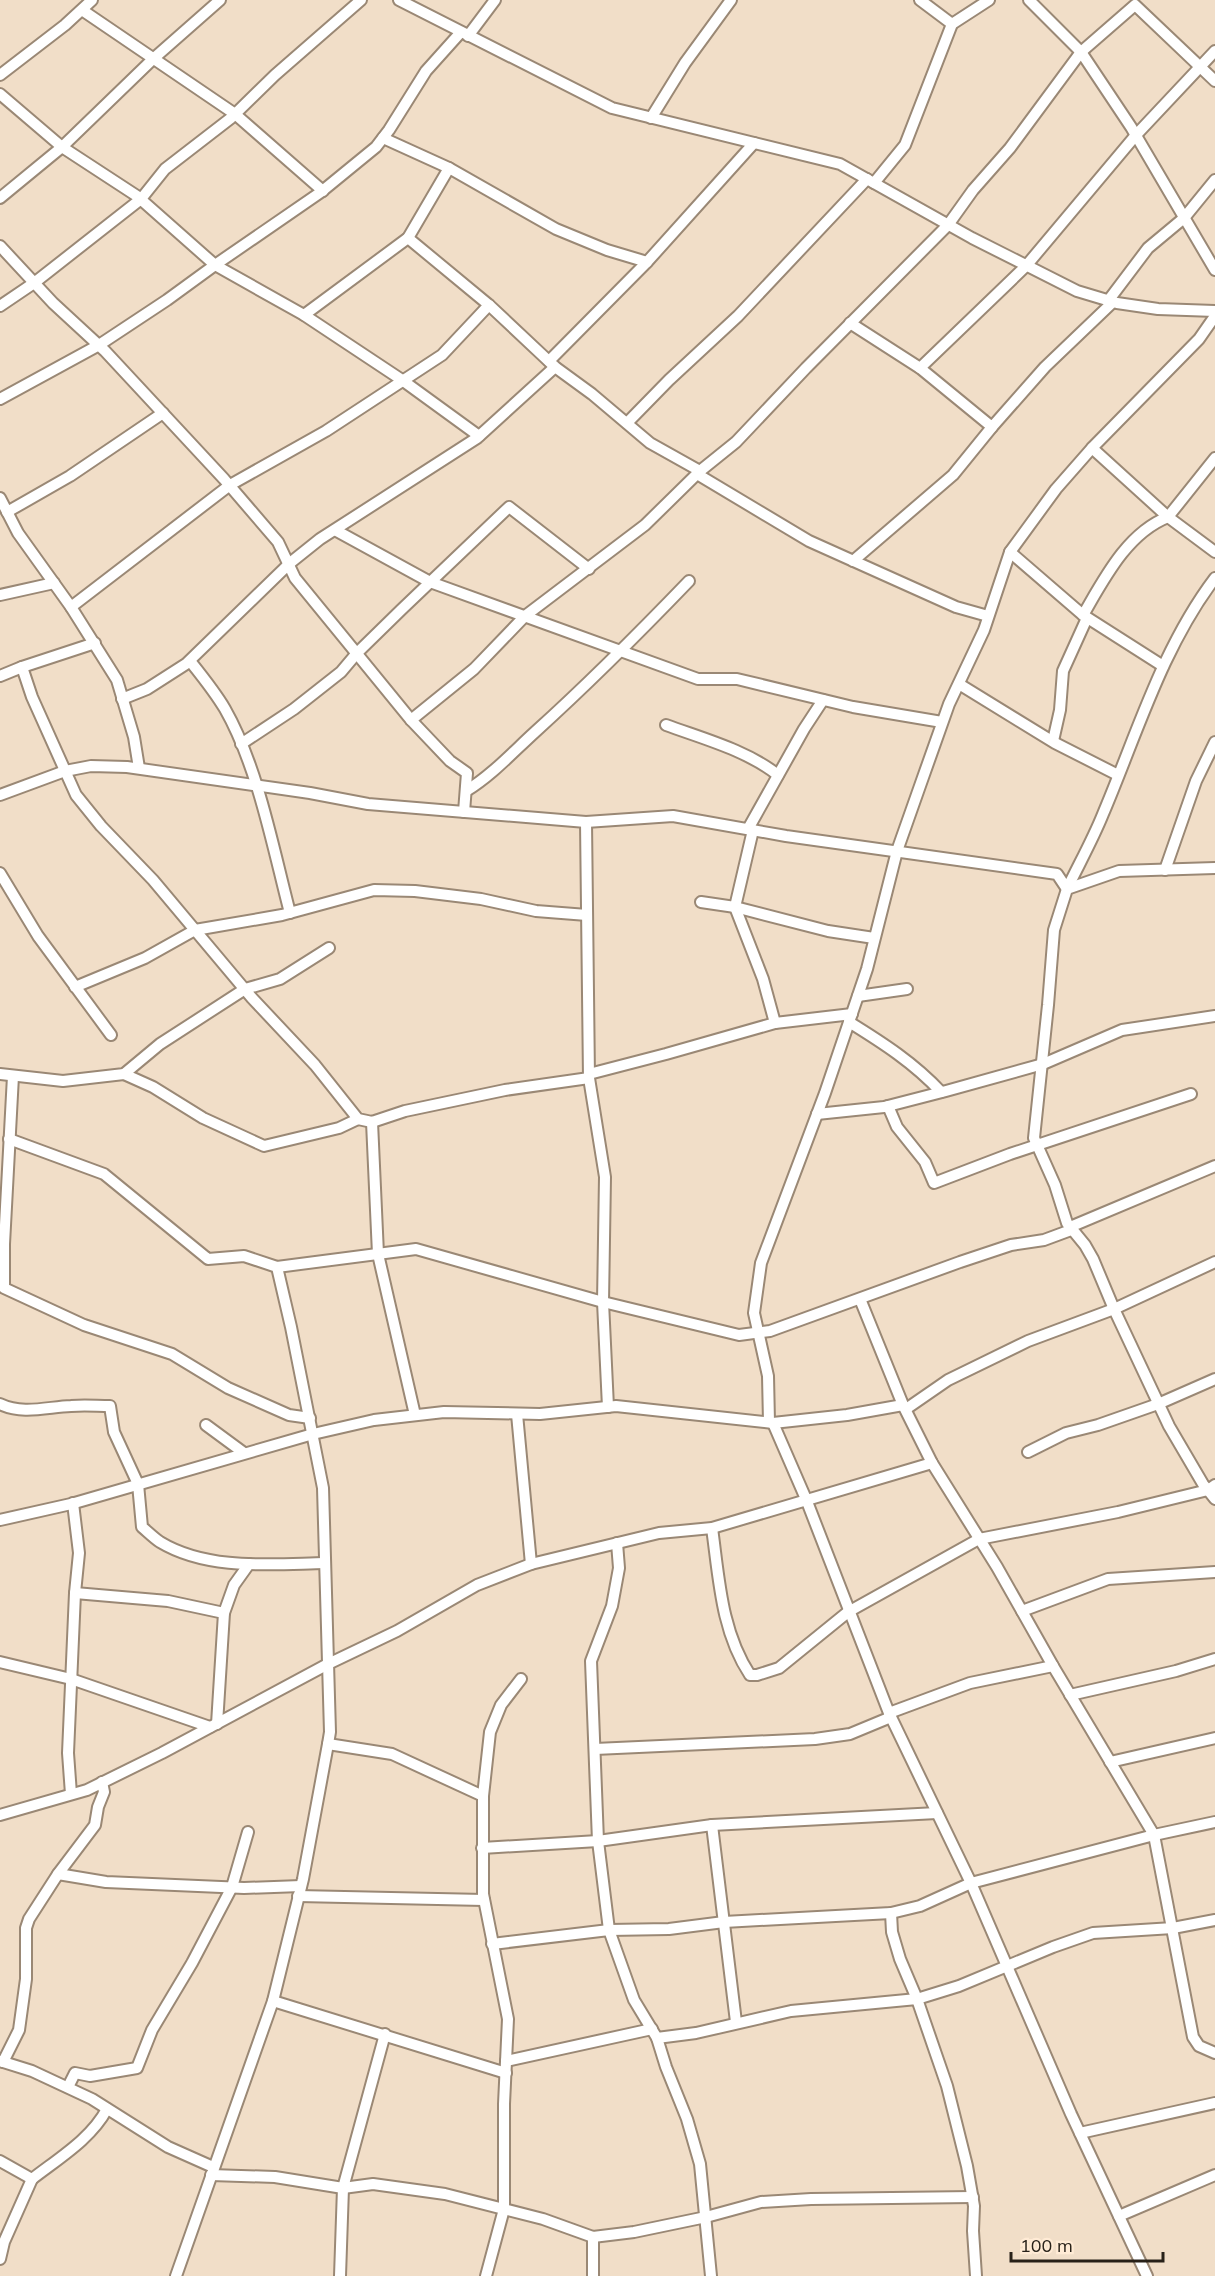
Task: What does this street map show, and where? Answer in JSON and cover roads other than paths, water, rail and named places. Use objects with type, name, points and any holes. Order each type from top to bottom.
[{"type":"street","points":[[0,75],[92,0]]},
{"type":"street","points":[[0,198],[62,147],[153,59],[220,0]]},
{"type":"street","points":[[0,306],[34,283],[141,199],[165,169],[235,114],[275,75],[361,0]]},
{"type":"street","points":[[399,0],[612,108],[840,164],[948,225],[1077,291],[1111,302],[1158,309],[1215,311]]},
{"type":"street","points":[[0,399],[99,345],[323,190],[376,147],[426,71],[465,34],[495,0]]},
{"type":"street","points":[[651,118],[685,63],[730,0]]},
{"type":"street","points":[[920,0],[952,24]]},
{"type":"street","points":[[627,423],[669,380],[738,316],[905,145],[952,24],[989,0]]},
{"type":"street","points":[[1029,0],[1081,52],[1136,135],[1215,270]]},
{"type":"street","points":[[411,720],[474,669],[525,616],[645,525],[698,472],[736,442],[948,225],[973,190],[1010,148],[1081,52],[1137,2],[1200,69],[1215,81]]},
{"type":"street","points":[[82,10],[235,114],[323,190]]},
{"type":"street","points":[[920,368],[1026,266],[1136,135],[1215,51]]},
{"type":"street","points":[[0,94],[62,147],[141,199],[215,265],[304,315],[402,380],[479,436]]},
{"type":"street","points":[[383,138],[449,168],[556,229],[607,250],[647,262]]},
{"type":"street","points":[[122,699],[147,689],[190,661],[290,563],[320,539],[479,436],[552,364],[754,143]]},
{"type":"street","points":[[304,315],[408,238],[449,168]]},
{"type":"street","points":[[853,561],[953,475],[1045,367],[1111,302],[1148,248],[1184,218],[1215,180]]},
{"type":"street","points":[[408,238],[489,305],[552,364],[650,443],[809,542],[956,607],[988,616]]},
{"type":"street","points":[[0,246],[34,283],[99,345],[230,485],[278,542],[290,563],[295,578],[411,720],[450,760],[467,772],[464,812]]},
{"type":"street","points":[[71,607],[230,485],[326,431],[442,355],[489,305]]},
{"type":"street","points":[[1147,2276],[1080,2133],[971,1883],[890,1715],[848,1612],[806,1499],[771,1423],[768,1377],[754,1313],[761,1263],[858,996],[897,851],[942,722],[984,630],[1010,552],[1056,489],[1092,448],[1199,339],[1215,316]]},
{"type":"street","points":[[850,323],[920,368],[992,427]]},
{"type":"street","points":[[6,518],[163,412]]},
{"type":"street","points":[[1092,448],[1168,517],[1215,552]]},
{"type":"street","points":[[1053,741],[1060,710],[1063,671],[1085,617],[1109,570],[1135,540],[1158,521],[1168,517],[1215,458]]},
{"type":"street","points":[[0,498],[6,518],[71,607],[117,680],[134,737],[139,768]]},
{"type":"street","points":[[241,744],[303,702],[341,672],[357,653],[509,507],[589,569]]},
{"type":"street","points":[[335,530],[430,582],[698,679],[737,679],[823,700],[942,722]]},
{"type":"street","points":[[1010,552],[1085,617],[1163,666]]},
{"type":"street","points":[[712,1528],[722,1604],[733,1645],[750,1675],[757,1675],[779,1668],[848,1612],[979,1539],[1213,1491],[1158,1404],[1089,1252],[1071,1229],[1034,1138],[1054,930],[1067,889],[1103,815],[1163,666],[1201,596],[1215,578]]},
{"type":"street","points":[[466,791],[479,782],[621,651],[689,581]]},
{"type":"street","points":[[0,595],[54,583]]},
{"type":"street","points":[[0,676],[95,643]]},
{"type":"street","points":[[190,661],[225,710],[241,744],[256,786],[290,913]]},
{"type":"street","points":[[22,667],[32,697],[76,795],[100,826],[153,880],[245,989],[315,1065],[358,1119]]},
{"type":"street","points":[[959,684],[1053,741],[1118,775]]},
{"type":"street","points":[[775,1023],[763,979],[735,907],[750,830],[778,775],[823,700]]},
{"type":"street","points":[[666,725],[749,757],[764,764],[778,775]]},
{"type":"street","points":[[1165,870],[1196,781],[1215,742]]},
{"type":"street","points":[[0,795],[65,771],[91,766],[139,768],[368,804],[586,822],[673,816],[750,830],[1057,874],[1067,889]]},
{"type":"street","points":[[586,822],[589,1076],[605,1177],[603,1302],[608,1407]]},
{"type":"street","points":[[1067,889],[1119,871],[1215,868]]},
{"type":"street","points":[[0,873],[3,886],[111,1035]]},
{"type":"street","points":[[75,987],[145,958],[195,930],[290,913],[374,890],[415,891],[481,898],[536,911],[587,915]]},
{"type":"street","points":[[701,902],[735,907],[828,931],[874,938]]},
{"type":"street","points":[[124,1074],[160,1044],[245,989],[280,979],[329,948]]},
{"type":"street","points":[[858,996],[907,989]]},
{"type":"street","points":[[817,1114],[856,1112],[888,1106],[1042,1064],[1122,1030],[1215,1016]]},
{"type":"street","points":[[0,1074],[63,1081],[124,1074],[153,1087],[203,1118],[264,1146],[339,1128],[358,1119],[372,1122],[405,1111],[505,1090],[589,1076],[775,1023],[850,1018],[923,1072],[941,1092]]},
{"type":"street","points":[[13,1076],[9,1139],[4,1157],[2,1288],[84,1325],[172,1354],[228,1388],[289,1415],[310,1418]]},
{"type":"street","points":[[888,1106],[897,1128],[925,1162],[934,1183],[1037,1145],[1191,1094]]},
{"type":"street","points":[[372,1122],[378,1254],[415,1415]]},
{"type":"street","points":[[9,1139],[104,1173],[208,1259],[244,1256],[277,1267],[416,1249],[468,1266],[603,1302],[739,1335],[770,1331],[1011,1245],[1044,1240],[1215,1166]]},
{"type":"street","points":[[0,1520],[73,1503],[313,1434],[374,1420],[444,1412],[540,1414],[608,1407],[661,1410],[771,1423],[905,1407],[948,1380],[1028,1341],[1114,1309],[1215,1262]]},
{"type":"street","points":[[176,2276],[273,2001],[299,1891],[330,1732],[323,1488],[277,1267]]},
{"type":"street","points":[[860,1299],[905,1407],[932,1463],[1154,1835],[1193,2037],[1199,2046],[1215,2053]]},
{"type":"street","points":[[1028,1452],[1066,1433],[1098,1425],[1158,1404],[1215,1379]]},
{"type":"street","points":[[0,1404],[10,1409],[30,1410],[70,1406],[110,1406],[114,1432],[138,1484],[142,1527],[159,1542],[184,1553],[209,1560],[249,1564],[325,1563]]},
{"type":"street","points":[[517,1414],[531,1564]]},
{"type":"street","points":[[206,1425],[244,1454]]},
{"type":"street","points":[[0,1815],[71,1794],[102,1782],[397,1631],[477,1585],[531,1564],[659,1533],[712,1528],[932,1463]]},
{"type":"street","points":[[71,1794],[68,1753],[79,1553],[73,1503]]},
{"type":"street","points":[[617,1543],[619,1568],[612,1606],[591,1661],[598,1841],[609,1930],[634,2000],[655,2034],[687,2119],[700,2164],[711,2276]]},
{"type":"street","points":[[213,1726],[224,1613],[234,1586],[249,1564]]},
{"type":"street","points":[[1022,1611],[1108,1579],[1215,1572]]},
{"type":"street","points":[[75,1593],[168,1601],[224,1613]]},
{"type":"street","points":[[1070,1695],[1176,1671],[1215,1659]]},
{"type":"street","points":[[0,1662],[71,1679],[213,1726]]},
{"type":"street","points":[[595,1749],[815,1739],[850,1734],[890,1715],[970,1683],[1053,1666]]},
{"type":"street","points":[[486,2276],[504,2209],[508,2019],[484,1900],[483,1796],[490,1732],[501,1705],[521,1679]]},
{"type":"street","points":[[1110,1762],[1215,1738]]},
{"type":"street","points":[[328,1744],[393,1754],[483,1796]]},
{"type":"street","points":[[102,1782],[104,1792],[98,1807],[95,1826],[41,1899],[26,1928],[26,1979],[19,2030],[1,2061],[32,2071],[68,2088],[212,2171],[275,2177],[344,2188],[373,2184],[445,2194],[543,2219],[593,2237],[634,2232],[706,2217],[761,2202],[811,2199],[973,2197]]},
{"type":"street","points":[[483,1848],[598,1841],[712,1825],[937,1813]]},
{"type":"street","points":[[492,1944],[609,1930],[669,1929],[724,1922],[891,1913],[920,1906],[971,1883],[1154,1835],[1215,1822]]},
{"type":"street","points":[[712,1825],[736,2022]]},
{"type":"street","points":[[68,2088],[75,2073],[90,2076],[137,2068],[152,2030],[192,1963],[232,1887],[248,1832]]},
{"type":"street","points":[[58,1874],[106,1882],[484,1900]]},
{"type":"street","points":[[891,1913],[892,1932],[900,1959],[917,1999],[947,2086],[967,2166],[973,2197],[976,2276]]},
{"type":"street","points":[[506,2061],[655,2034],[696,2032],[791,2011],[917,1999],[959,1986],[1093,1933],[1173,1928],[1215,1920]]},
{"type":"street","points":[[273,2001],[506,2073]]},
{"type":"street","points":[[340,2276],[344,2188],[385,2034]]},
{"type":"street","points":[[1080,2133],[1215,2103]]},
{"type":"street","points":[[0,2259],[4,2242],[32,2179],[82,2140],[100,2122],[107,2109]]},
{"type":"street","points":[[0,2161],[32,2179]]},
{"type":"street","points":[[1119,2216],[1215,2175]]},
{"type":"street","points":[[593,2237],[593,2276]]}]
